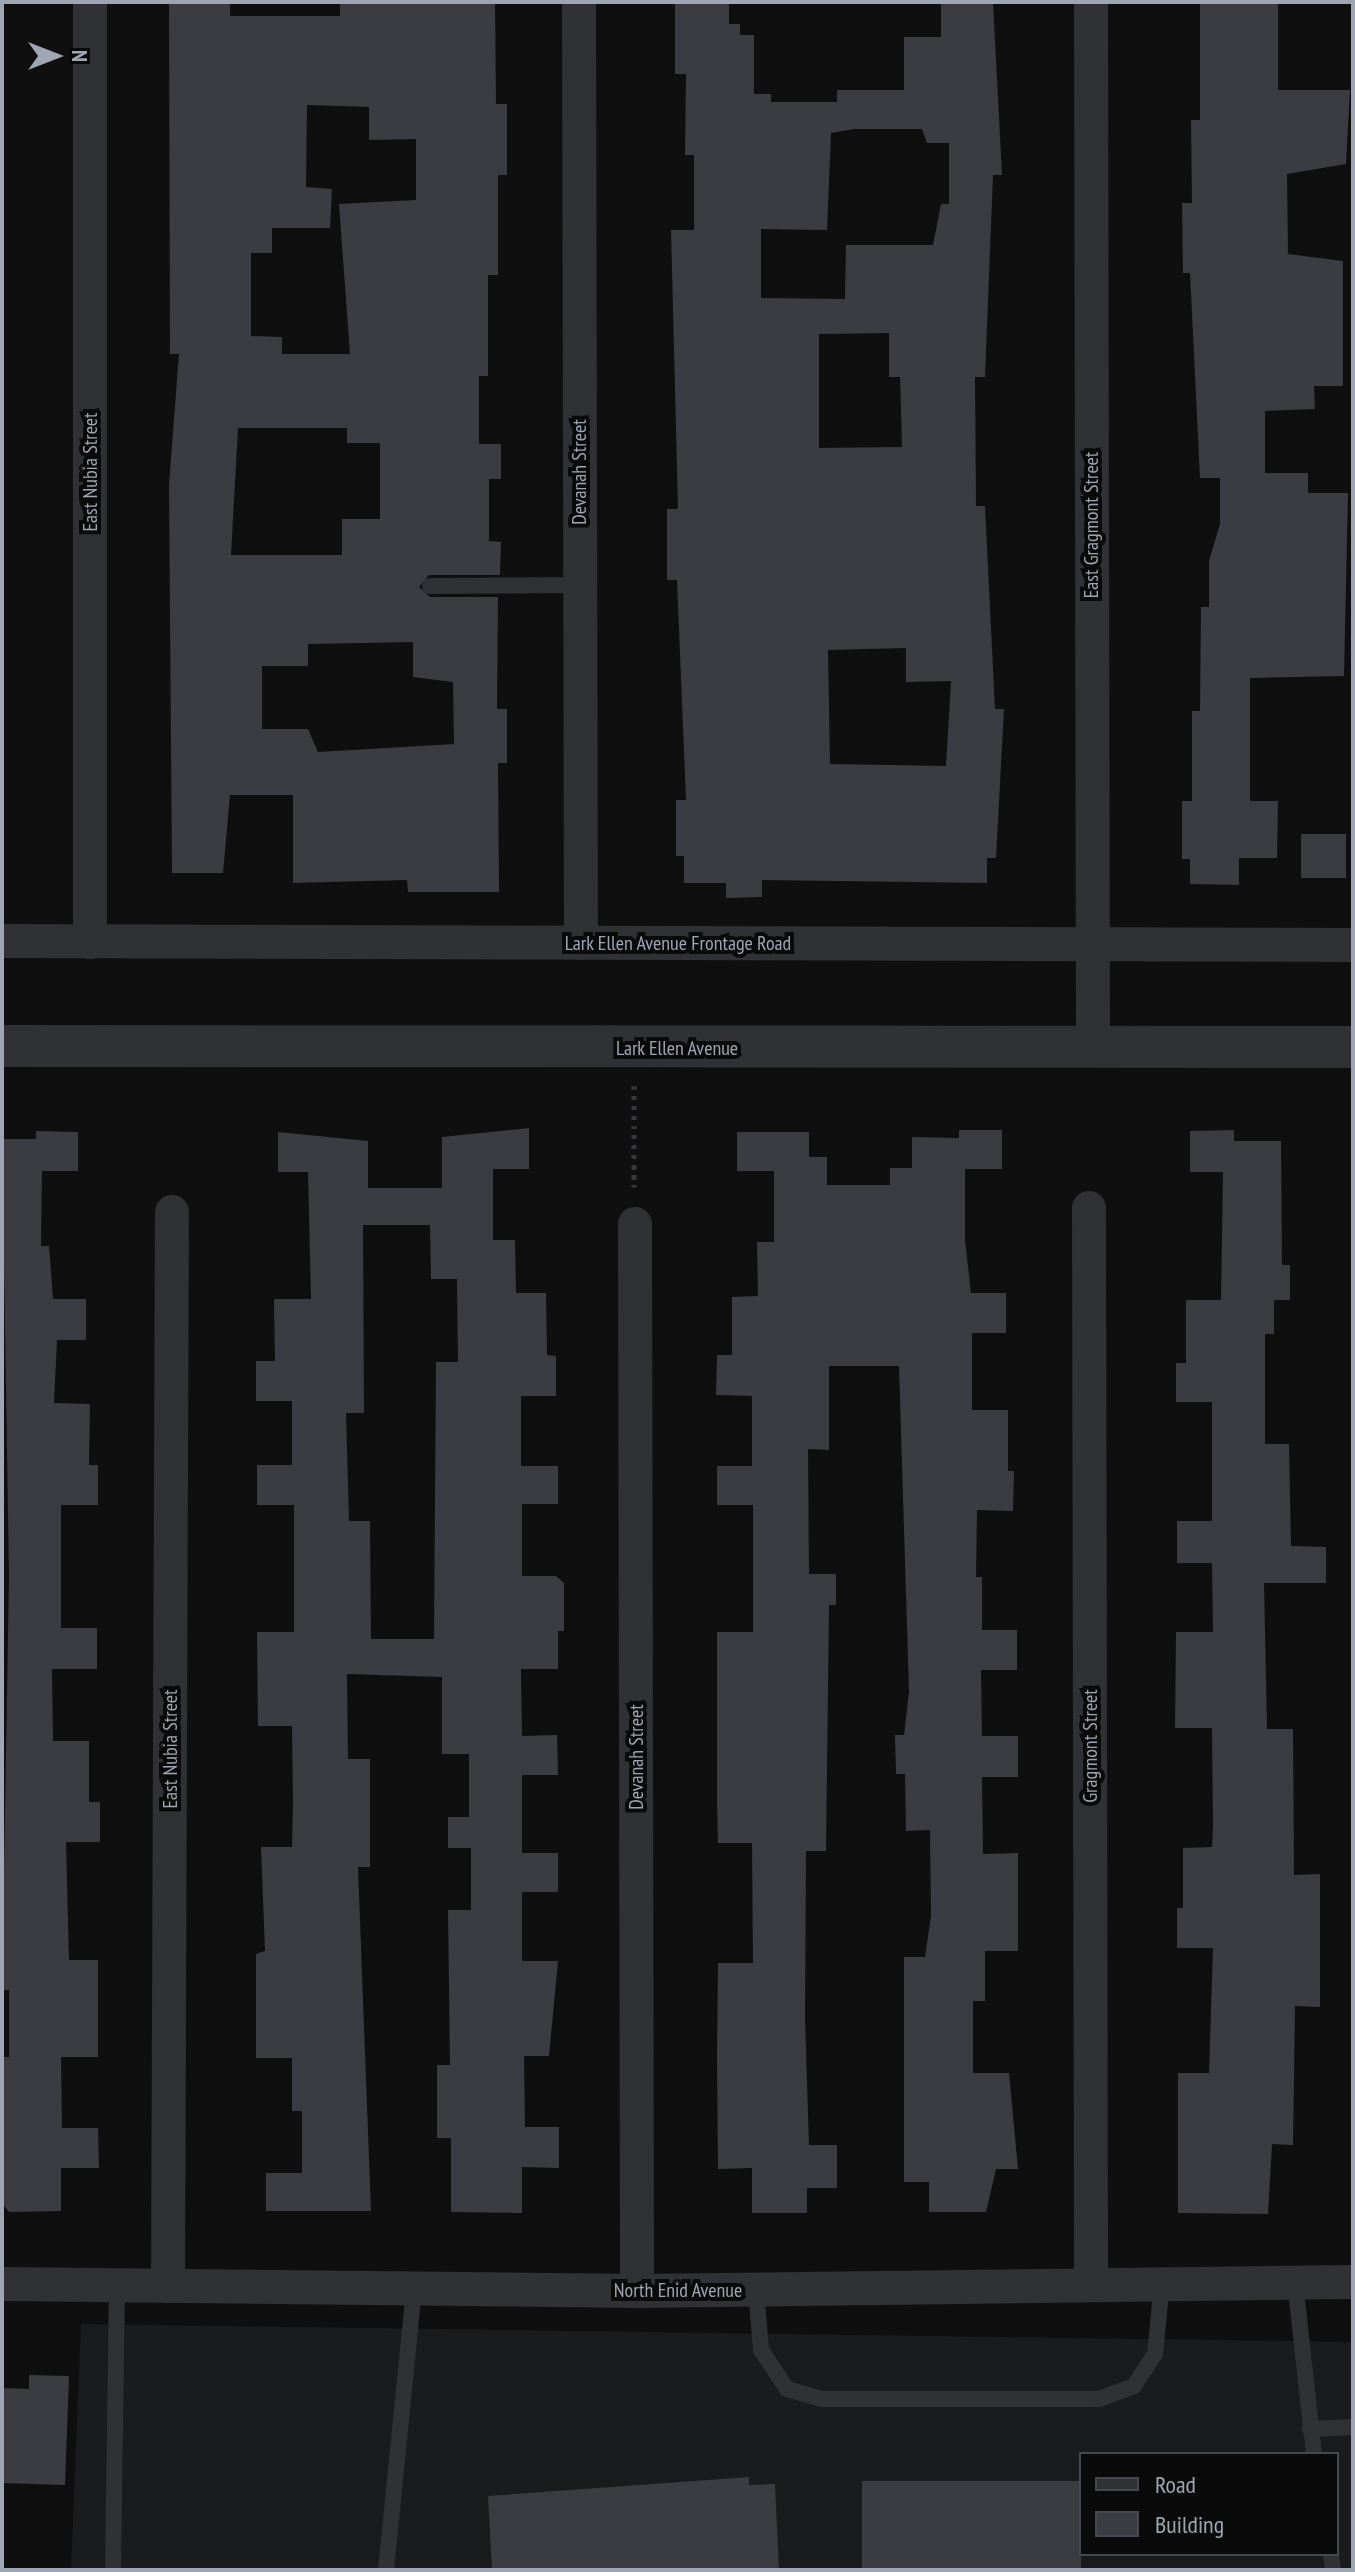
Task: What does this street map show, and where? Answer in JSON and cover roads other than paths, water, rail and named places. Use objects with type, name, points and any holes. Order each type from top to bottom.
[{"type":"street","name":"East Nubia Street","points":[[90,2],[90,942]]},
{"type":"street","name":"Devanah Street","points":[[579,2],[581,943]]},
{"type":"street","name":"East Gragmont Street","points":[[1091,2],[1093,1048]]},
{"type":"street","name":"Lark Ellen Avenue Frontage Road","points":[[2,941],[1353,945]]},
{"type":"street","name":"Lark Ellen Avenue","points":[[2,1046],[1353,1047]]},
{"type":"street","name":"Gragmont Street","points":[[1089,1208],[1091,2283]]},
{"type":"street","name":"East Nubia Street","points":[[168,2286],[172,1212]]},
{"type":"street","name":"Devanah Street","points":[[635,1224],[637,2291]]},
{"type":"street","name":"North Enid Avenue","points":[[2,2284],[637,2291],[1353,2282]]},
{"type":"lane","points":[[430,586],[579,585]]},
{"type":"lane","points":[[1295,2282],[1314,2452]]},
{"type":"lane","points":[[756,2289],[761,2350],[787,2389],[823,2399],[1099,2399],[1134,2386],[1155,2354],[1162,2283]]},
{"type":"lane","points":[[113,2570],[117,2285]]},
{"type":"lane","points":[[386,2570],[414,2288]]},
{"type":"lane","points":[[1310,2429],[1353,2427]]}]
